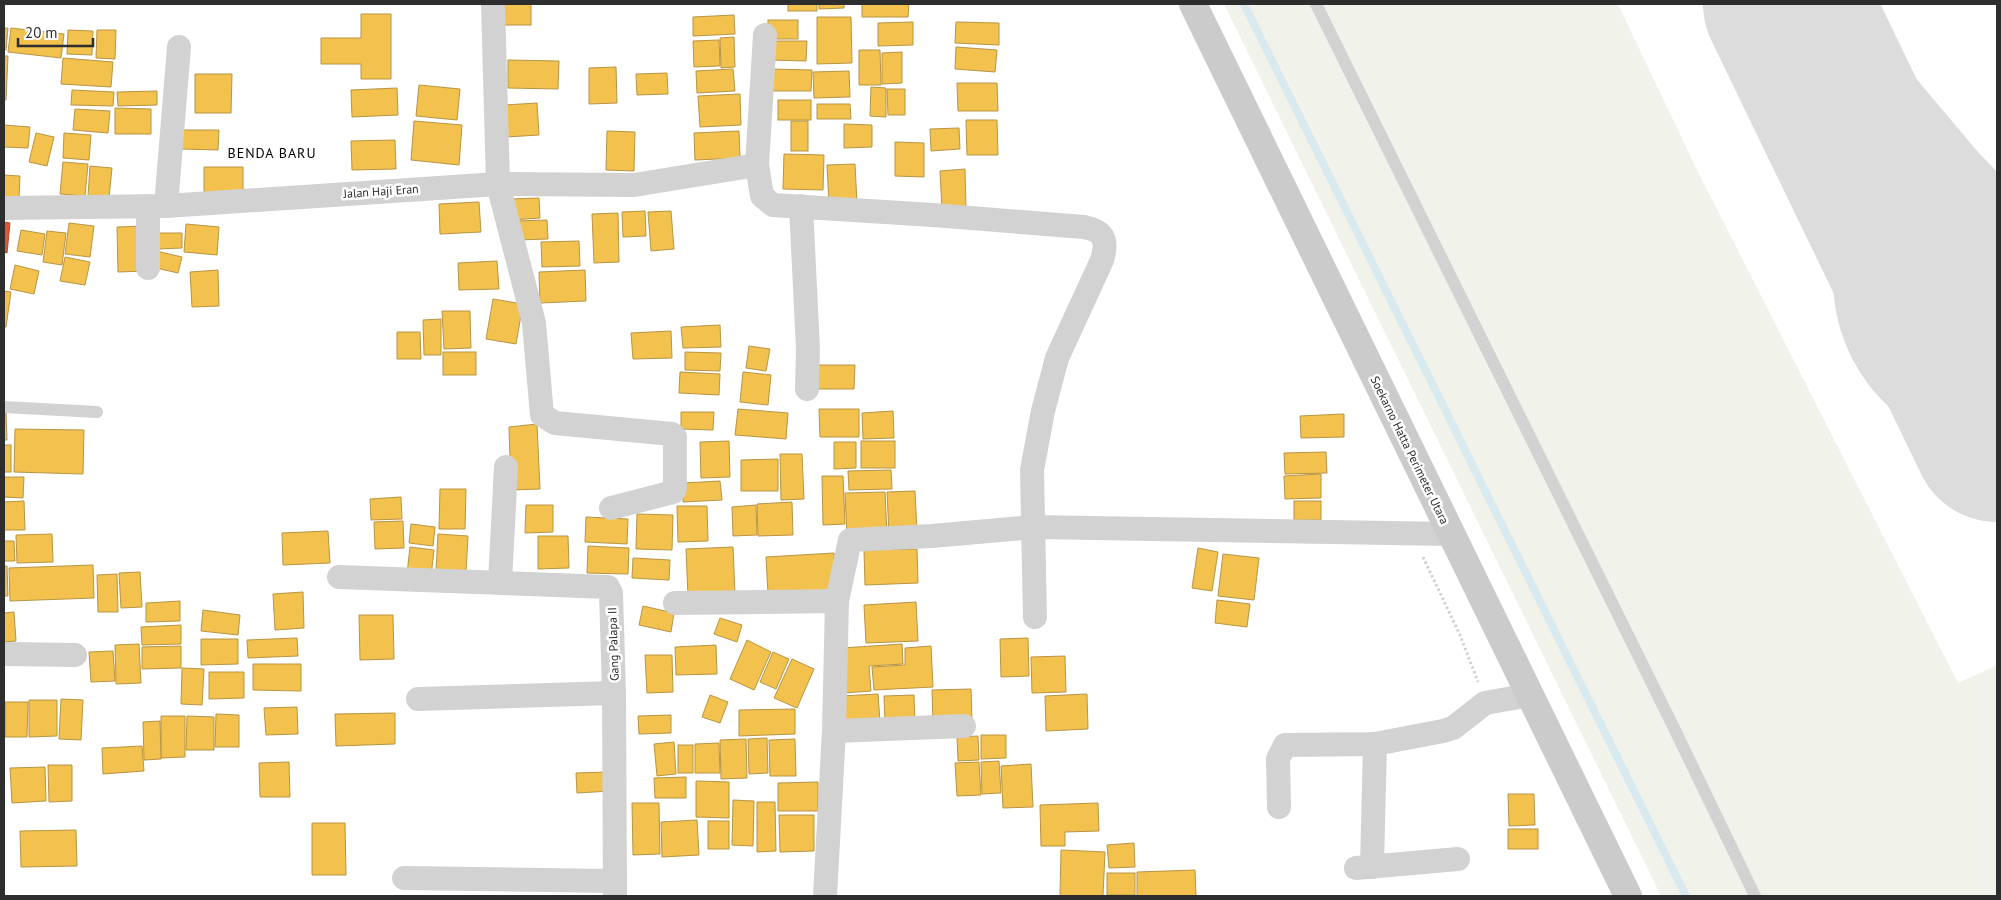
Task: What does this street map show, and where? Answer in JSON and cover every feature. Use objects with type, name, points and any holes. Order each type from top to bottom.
[{"type":"main road","name":"Soekarno Hatta Perimeter Utara","points":[[1193,4],[1628,896]]},
{"type":"street","points":[[493,4],[498,184],[534,323],[542,415],[556,423],[672,434],[675,437],[675,489],[673,492],[611,508]]},
{"type":"street","points":[[765,35],[758,165],[762,196],[773,205],[1084,227],[1095,229],[1103,237],[1106,247],[1102,260],[1057,358],[1043,412],[1032,470],[1035,617]]},
{"type":"street","points":[[148,268],[179,47]]},
{"type":"street","name":"Jalan Haji Eran","points":[[4,208],[157,206],[498,184],[634,185],[758,165]]},
{"type":"street","points":[[801,206],[808,349],[808,389]]},
{"type":"street","points":[[500,582],[506,467]]},
{"type":"street","points":[[825,896],[834,731],[837,601],[850,540],[922,537],[1034,527],[1450,534]]},
{"type":"street","name":"Gang Palapa II","points":[[339,578],[608,587],[611,593],[614,693],[615,888]]},
{"type":"street","points":[[675,603],[837,601]]},
{"type":"street","points":[[4,654],[75,655]]},
{"type":"street","points":[[418,699],[614,693]]},
{"type":"street","points":[[1279,807],[1278,759],[1285,745],[1375,744],[1453,728],[1485,703],[1530,695]]},
{"type":"street","points":[[834,731],[964,726]]},
{"type":"street","points":[[1375,744],[1364,867],[1458,859]]},
{"type":"street","points":[[404,878],[615,888]]},
{"type":"lane","points":[[1316,4],[1755,896]]},
{"type":"lane","points":[[4,407],[97,412]]},
{"type":"path","points":[[1413,533],[1432,579],[1460,635],[1476,674],[1485,703]]},
{"type":"shaded area","points":[[1224,4],[1618,4],[1696,168],[1958,683],[1997,665],[1997,896],[1661,896]]},
{"type":"building: Hunian","points":[[497,4],[531,4],[531,25],[497,25]]},
{"type":"building: Hunian","points":[[788,4],[817,4],[817,11],[788,11]]},
{"type":"building: Hunian","points":[[819,4],[844,4],[844,8],[819,9]]},
{"type":"building: Hunian","points":[[862,4],[909,4],[908,17],[862,17]]},
{"type":"building: Hunian","points":[[361,14],[391,14],[391,79],[361,79],[361,64],[321,64],[321,38],[361,38]]},
{"type":"building: Hunian","points":[[734,15],[735,34],[693,36],[693,17]]},
{"type":"building: Hunian","points":[[817,17],[851,17],[852,63],[817,64]]},
{"type":"building: Hunian","points":[[768,20],[798,20],[798,39],[768,39]]},
{"type":"building: Hunian","points":[[913,22],[913,45],[878,46],[878,23]]},
{"type":"building: Hunian","points":[[956,22],[999,23],[999,45],[955,43]]},
{"type":"building: Hunian","points":[[4,28],[8,28],[6,50],[4,49]]},
{"type":"building: Hunian","points":[[11,28],[64,34],[61,58],[8,52]]},
{"type":"building: Hunian","points":[[68,30],[93,31],[92,55],[67,54]]},
{"type":"building: Hunian","points":[[97,30],[116,30],[115,59],[96,58]]},
{"type":"building: Hunian","points":[[734,37],[735,67],[721,68],[720,38]]},
{"type":"building: Hunian","points":[[719,40],[720,66],[694,67],[693,41]]},
{"type":"building: Hunian","points":[[770,41],[807,41],[806,61],[770,60]]},
{"type":"building: Hunian","points":[[956,47],[997,50],[995,72],[955,69]]},
{"type":"building: Hunian","points":[[859,50],[880,50],[881,85],[859,85]]},
{"type":"building: Hunian","points":[[902,52],[902,83],[882,84],[882,53]]},
{"type":"building: Hunian","points":[[4,56],[8,56],[6,100],[4,100]]},
{"type":"building: Hunian","points":[[63,58],[113,62],[111,87],[61,84]]},
{"type":"building: Hunian","points":[[508,60],[559,61],[558,89],[508,88]]},
{"type":"building: Hunian","points":[[616,67],[617,103],[589,104],[589,68]]},
{"type":"building: Hunian","points":[[733,69],[735,91],[697,93],[696,71]]},
{"type":"building: Hunian","points":[[770,69],[812,70],[811,91],[769,91]]},
{"type":"building: Hunian","points":[[849,71],[850,97],[814,98],[813,72]]},
{"type":"building: Hunian","points":[[667,73],[668,94],[637,95],[636,74]]},
{"type":"building: Hunian","points":[[195,74],[232,74],[231,113],[195,113]]},
{"type":"building: Hunian","points":[[957,83],[997,83],[998,111],[958,111]]},
{"type":"building: Hunian","points":[[419,85],[460,89],[457,120],[416,116]]},
{"type":"building: Hunian","points":[[871,87],[886,88],[886,117],[870,116]]},
{"type":"building: Hunian","points":[[397,88],[398,115],[352,117],[351,90]]},
{"type":"building: Hunian","points":[[887,89],[905,89],[905,115],[888,115]]},
{"type":"building: Hunian","points":[[72,90],[114,92],[113,106],[71,105]]},
{"type":"building: Hunian","points":[[157,91],[157,105],[118,106],[117,92]]},
{"type":"building: Hunian","points":[[740,94],[741,125],[700,127],[698,96]]},
{"type":"building: Hunian","points":[[778,100],[811,100],[811,120],[778,120]]},
{"type":"building: Hunian","points":[[537,103],[539,135],[506,137],[504,105]]},
{"type":"building: Hunian","points":[[817,104],[850,104],[851,119],[817,119]]},
{"type":"building: Hunian","points":[[115,108],[151,109],[151,134],[115,134]]},
{"type":"building: Hunian","points":[[75,109],[110,111],[108,133],[73,130]]},
{"type":"building: Hunian","points":[[966,120],[997,120],[998,155],[967,155]]},
{"type":"building: Hunian","points":[[414,121],[462,125],[459,165],[411,160]]},
{"type":"building: Hunian","points":[[791,121],[808,121],[808,151],[791,151]]},
{"type":"building: Hunian","points":[[844,124],[872,125],[872,147],[844,148]]},
{"type":"building: Hunian","points":[[4,125],[30,127],[28,148],[4,147]]},
{"type":"building: Hunian","points":[[959,128],[960,149],[931,151],[930,129]]},
{"type":"building: Hunian","points":[[181,130],[219,130],[218,150],[181,149]]},
{"type":"building: Hunian","points":[[607,131],[635,132],[634,171],[606,170]]},
{"type":"building: Hunian","points":[[739,131],[740,158],[695,160],[694,133]]},
{"type":"building: Hunian","points":[[36,133],[54,137],[47,166],[29,162]]},
{"type":"building: Hunian","points":[[64,133],[91,135],[89,160],[63,158]]},
{"type":"building: Hunian","points":[[395,140],[396,169],[352,170],[351,141]]},
{"type":"building: Hunian","points":[[895,142],[924,143],[924,177],[895,176]]},
{"type":"building: Hunian","points":[[784,154],[824,155],[823,190],[783,189]]},
{"type":"building: Hunian","points":[[63,162],[88,164],[85,196],[60,194]]},
{"type":"building: Hunian","points":[[855,164],[857,203],[829,204],[827,165]]},
{"type":"building: Hunian","points":[[90,166],[112,168],[109,198],[88,196]]},
{"type":"building: Hunian","points":[[204,167],[243,167],[243,193],[204,192]]},
{"type":"building: Hunian","points":[[965,169],[966,208],[942,209],[940,171]]},
{"type":"building: Hunian","points":[[4,175],[20,176],[19,198],[4,197]]},
{"type":"building: Hunian","points":[[539,198],[540,218],[511,220],[510,199]]},
{"type":"building: Hunian","points":[[479,202],[481,232],[440,234],[439,204]]},
{"type":"building: Hunian","points":[[645,211],[646,236],[623,237],[622,212]]},
{"type":"building: Hunian","points":[[671,211],[674,249],[651,251],[648,212]]},
{"type":"building: Hunian","points":[[618,213],[619,262],[594,263],[592,214]]},
{"type":"building: Hunian","points":[[547,220],[548,239],[517,240],[516,221]]},
{"type":"building: Hunian","points":[[69,223],[94,226],[90,257],[65,254]]},
{"type":"building: Hunian","points":[[186,224],[219,227],[217,255],[184,252]]},
{"type":"building: Hunian","points":[[143,226],[145,271],[118,272],[117,227]]},
{"type":"building: Hunian","points":[[21,230],[45,234],[42,255],[17,251]]},
{"type":"building: Hunian","points":[[47,231],[66,233],[62,265],[43,262]]},
{"type":"building: Hunian","points":[[157,233],[182,233],[182,248],[157,249]]},
{"type":"building: Hunian","points":[[579,241],[580,266],[542,267],[541,242]]},
{"type":"building: Hunian","points":[[156,251],[182,257],[178,273],[152,267]]},
{"type":"building: Hunian","points":[[65,257],[90,262],[85,285],[60,281]]},
{"type":"building: Hunian","points":[[497,261],[499,289],[459,290],[458,263]]},
{"type":"building: Hunian","points":[[15,265],[39,271],[34,294],[10,289]]},
{"type":"building: Hunian","points":[[218,270],[219,306],[192,307],[190,272]]},
{"type":"building: Hunian","points":[[585,270],[586,301],[540,303],[539,272]]},
{"type":"building: Hunian","points":[[4,291],[11,292],[6,327],[4,327]]},
{"type":"building: Hunian","points":[[493,299],[523,304],[516,344],[486,339]]},
{"type":"building: Hunian","points":[[442,311],[470,311],[471,348],[444,349]]},
{"type":"building: Hunian","points":[[441,319],[441,355],[424,355],[423,320]]},
{"type":"building: Hunian","points":[[720,325],[721,347],[683,348],[681,327]]},
{"type":"building: Hunian","points":[[671,331],[672,358],[633,359],[631,333]]},
{"type":"building: Hunian","points":[[397,332],[420,332],[421,359],[397,359]]},
{"type":"building: Hunian","points":[[749,346],[770,349],[766,371],[746,368]]},
{"type":"building: Hunian","points":[[443,352],[476,352],[476,375],[443,375]]},
{"type":"building: Hunian","points":[[685,352],[721,353],[720,371],[685,370]]},
{"type":"building: Hunian","points":[[818,365],[855,365],[854,389],[818,389]]},
{"type":"building: Hunian","points":[[680,372],[720,374],[719,395],[679,393]]},
{"type":"building: Hunian","points":[[743,372],[771,375],[768,405],[740,402]]},
{"type":"building: Hunian","points":[[738,409],[788,413],[786,439],[735,435]]},
{"type":"building: Hunian","points":[[819,409],[859,409],[859,437],[820,437]]},
{"type":"building: Hunian","points":[[4,411],[6,411],[7,440],[4,440]]},
{"type":"building: Hunian","points":[[893,411],[894,438],[863,439],[862,413]]},
{"type":"building: Hunian","points":[[681,412],[714,412],[713,430],[681,429]]},
{"type":"building: Hunian","points":[[1344,414],[1344,437],[1301,438],[1300,416]]},
{"type":"building: Hunian","points":[[537,424],[540,489],[511,490],[509,427]]},
{"type":"building: Hunian","points":[[15,429],[84,430],[83,474],[14,472]]},
{"type":"building: Hunian","points":[[729,441],[730,477],[701,478],[700,442]]},
{"type":"building: Hunian","points":[[861,441],[895,441],[895,468],[861,468]]},
{"type":"building: Hunian","points":[[834,442],[856,442],[856,468],[834,469]]},
{"type":"building: Hunian","points":[[4,445],[11,445],[11,472],[4,472]]},
{"type":"building: Hunian","points":[[1326,452],[1327,473],[1285,474],[1284,453]]},
{"type":"building: Hunian","points":[[780,454],[802,454],[804,499],[781,500]]},
{"type":"building: Hunian","points":[[778,459],[778,491],[741,491],[741,460]]},
{"type":"building: Hunian","points":[[891,470],[892,489],[849,490],[848,471]]},
{"type":"building: Hunian","points":[[1321,474],[1321,498],[1285,499],[1284,476]]},
{"type":"building: Hunian","points":[[822,476],[843,476],[845,524],[823,525]]},
{"type":"building: Hunian","points":[[4,477],[24,477],[23,498],[4,497]]},
{"type":"building: Hunian","points":[[720,481],[722,500],[683,502],[683,483]]},
{"type":"building: Hunian","points":[[440,489],[466,489],[465,529],[439,529]]},
{"type":"building: Hunian","points":[[915,491],[917,532],[889,533],[887,492]]},
{"type":"building: Hunian","points":[[885,492],[887,534],[847,535],[845,493]]},
{"type":"building: Hunian","points":[[401,497],[402,519],[371,520],[370,499]]},
{"type":"building: Hunian","points":[[24,501],[25,530],[4,530],[4,502]]},
{"type":"building: Hunian","points":[[1294,501],[1321,501],[1321,520],[1294,520]]},
{"type":"building: Hunian","points":[[792,502],[793,535],[758,536],[757,504]]},
{"type":"building: Hunian","points":[[526,505],[553,505],[553,532],[525,533]]},
{"type":"building: Hunian","points":[[756,505],[757,535],[733,536],[732,507]]},
{"type":"building: Hunian","points":[[677,506],[707,506],[708,541],[678,542]]},
{"type":"building: Hunian","points":[[637,514],[673,515],[672,550],[636,549]]},
{"type":"building: Hunian","points":[[586,517],[628,519],[627,544],[585,542]]},
{"type":"building: Hunian","points":[[403,521],[404,548],[375,549],[374,522]]},
{"type":"building: Hunian","points":[[411,524],[435,527],[433,546],[409,543]]},
{"type":"building: Hunian","points":[[328,531],[330,563],[283,565],[282,533]]},
{"type":"building: Hunian","points":[[52,534],[53,562],[17,563],[16,535]]},
{"type":"building: Hunian","points":[[438,534],[468,536],[466,572],[436,571]]},
{"type":"building: Hunian","points":[[538,536],[568,536],[569,568],[538,569]]},
{"type":"building: Hunian","points":[[4,541],[14,541],[15,561],[4,561]]},
{"type":"building: Hunian","points":[[588,546],[629,548],[628,574],[587,573]]},
{"type":"building: Hunian","points":[[410,547],[434,550],[431,576],[407,574]]},
{"type":"building: Hunian","points":[[733,547],[735,594],[688,596],[686,549]]},
{"type":"building: Hunian","points":[[1198,548],[1218,552],[1212,591],[1192,588]]},
{"type":"building: Hunian","points":[[917,549],[918,583],[865,585],[864,550]]},
{"type":"building: Hunian","points":[[834,553],[836,590],[768,594],[766,557]]},
{"type":"building: Hunian","points":[[1223,554],[1259,558],[1254,600],[1218,596]]},
{"type":"building: Hunian","points":[[633,558],[670,560],[669,580],[632,578]]},
{"type":"building: Hunian","points":[[93,565],[94,598],[10,601],[9,568]]},
{"type":"building: Hunian","points":[[4,566],[7,566],[8,596],[4,596]]},
{"type":"building: Hunian","points":[[140,572],[142,607],[121,608],[119,573]]},
{"type":"building: Hunian","points":[[117,574],[118,612],[98,612],[97,575]]},
{"type":"building: Hunian","points":[[303,592],[304,628],[275,630],[273,594]]},
{"type":"building: Hunian","points":[[1217,600],[1250,604],[1247,627],[1215,623]]},
{"type":"building: Hunian","points":[[180,601],[180,621],[146,622],[146,603]]},
{"type":"building: Hunian","points":[[916,602],[918,641],[866,643],[864,605]]},
{"type":"building: Hunian","points":[[643,606],[674,613],[671,632],[639,625]]},
{"type":"building: Hunian","points":[[203,610],[240,615],[238,635],[201,631]]},
{"type":"building: Hunian","points":[[14,612],[16,641],[4,642],[4,613]]},
{"type":"building: Hunian","points":[[359,615],[393,615],[394,659],[360,660]]},
{"type":"building: Hunian","points":[[720,618],[742,625],[737,642],[714,634]]},
{"type":"building: Hunian","points":[[181,625],[181,644],[142,645],[141,627]]},
{"type":"building: Hunian","points":[[297,638],[298,656],[248,658],[247,640]]},
{"type":"building: Hunian","points":[[1028,638],[1029,676],[1001,677],[1000,639]]},
{"type":"building: Hunian","points":[[201,639],[238,639],[238,664],[201,665]]},
{"type":"building: Hunian","points":[[747,640],[771,652],[754,690],[730,679]]},
{"type":"building: Hunian","points":[[139,644],[141,683],[116,684],[115,645]]},
{"type":"building: Hunian","points":[[902,644],[903,664],[869,666],[871,691],[844,693],[842,648]]},
{"type":"building: Hunian","points":[[716,645],[717,674],[676,675],[675,647]]},
{"type":"building: Hunian","points":[[181,646],[181,668],[142,669],[142,647]]},
{"type":"building: Hunian","points":[[931,646],[933,687],[874,690],[872,667],[905,665],[905,648]]},
{"type":"building: Hunian","points":[[113,651],[115,681],[91,682],[89,652]]},
{"type":"building: Hunian","points":[[773,652],[789,659],[776,689],[760,682]]},
{"type":"building: Hunian","points":[[645,655],[672,655],[673,692],[647,693]]},
{"type":"building: Hunian","points":[[1065,656],[1066,692],[1032,693],[1031,657]]},
{"type":"building: Hunian","points":[[792,659],[814,669],[797,708],[774,698]]},
{"type":"building: Hunian","points":[[253,664],[301,664],[301,691],[253,690]]},
{"type":"building: Hunian","points":[[182,668],[204,669],[202,705],[181,704]]},
{"type":"building: Hunian","points":[[209,672],[244,672],[244,698],[209,699]]},
{"type":"building: Hunian","points":[[971,689],[972,722],[933,724],[932,690]]},
{"type":"building: Hunian","points":[[878,694],[880,722],[842,724],[841,696]]},
{"type":"building: Hunian","points":[[1087,694],[1088,729],[1046,731],[1045,696]]},
{"type":"building: Hunian","points":[[710,695],[728,702],[720,723],[702,717]]},
{"type":"building: Hunian","points":[[914,695],[915,723],[885,725],[884,696]]},
{"type":"building: Hunian","points":[[61,699],[83,700],[81,740],[59,739]]},
{"type":"building: Hunian","points":[[29,700],[57,700],[57,736],[29,737]]},
{"type":"building: Hunian","points":[[5,702],[28,702],[27,737],[5,737]]},
{"type":"building: Hunian","points":[[297,707],[298,734],[266,735],[264,708]]},
{"type":"building: Hunian","points":[[795,709],[795,734],[739,736],[739,710]]},
{"type":"building: Hunian","points":[[395,713],[395,744],[336,746],[335,714]]},
{"type":"building: Hunian","points":[[216,714],[239,715],[239,747],[215,747]]},
{"type":"building: Hunian","points":[[671,715],[671,733],[639,734],[638,716]]},
{"type":"building: Hunian","points":[[161,716],[185,716],[185,757],[161,758]]},
{"type":"building: Hunian","points":[[187,716],[214,717],[214,750],[186,750]]},
{"type":"building: Hunian","points":[[160,721],[161,759],[144,760],[143,722]]},
{"type":"building: Hunian","points":[[981,735],[1006,735],[1006,758],[981,759]]},
{"type":"building: Hunian","points":[[978,736],[979,760],[958,761],[957,737]]},
{"type":"building: Hunian","points":[[767,738],[768,773],[749,774],[748,739]]},
{"type":"building: Hunian","points":[[746,739],[747,778],[721,779],[720,740]]},
{"type":"building: Hunian","points":[[795,739],[796,776],[770,776],[769,740]]},
{"type":"building: Hunian","points":[[674,742],[676,774],[657,776],[654,744]]},
{"type":"building: Hunian","points":[[719,743],[720,773],[695,773],[695,744]]},
{"type":"building: Hunian","points":[[678,745],[693,745],[693,773],[678,773]]},
{"type":"building: Hunian","points":[[142,746],[144,771],[103,774],[102,748]]},
{"type":"building: Hunian","points":[[999,761],[1001,793],[982,794],[981,762]]},
{"type":"building: Hunian","points":[[289,762],[290,797],[260,797],[259,763]]},
{"type":"building: Hunian","points":[[979,762],[981,795],[957,796],[955,763]]},
{"type":"building: Hunian","points":[[1031,764],[1033,807],[1003,808],[1001,766]]},
{"type":"building: Hunian","points":[[48,765],[72,765],[72,801],[49,802]]},
{"type":"building: Hunian","points":[[45,767],[46,801],[12,803],[10,768]]},
{"type":"building: Hunian","points":[[610,772],[611,791],[577,793],[576,773]]},
{"type":"building: Hunian","points":[[686,777],[686,798],[655,798],[654,778]]},
{"type":"building: Hunian","points":[[696,781],[729,782],[729,818],[696,817]]},
{"type":"building: Hunian","points":[[818,782],[818,811],[778,811],[778,783]]},
{"type":"building: Hunian","points":[[1508,794],[1534,794],[1535,825],[1509,826]]},
{"type":"building: Hunian","points":[[733,800],[754,801],[753,846],[732,845]]},
{"type":"building: Hunian","points":[[757,802],[775,802],[776,851],[757,852]]},
{"type":"building: Hunian","points":[[632,803],[659,803],[660,854],[633,855]]},
{"type":"building: Hunian","points":[[1098,803],[1099,831],[1065,832],[1065,846],[1041,846],[1040,805]]},
{"type":"building: Hunian","points":[[779,815],[814,815],[814,851],[780,852]]},
{"type":"building: Hunian","points":[[697,820],[699,855],[662,857],[661,822]]},
{"type":"building: Hunian","points":[[708,821],[729,821],[729,849],[708,849]]},
{"type":"building: Hunian","points":[[312,823],[345,823],[346,875],[312,875]]},
{"type":"building: Hunian","points":[[1508,829],[1538,829],[1538,849],[1508,849]]},
{"type":"building: Hunian","points":[[76,830],[77,866],[21,867],[20,831]]},
{"type":"building: Hunian","points":[[1134,843],[1135,867],[1109,868],[1107,845]]},
{"type":"building: Hunian","points":[[1061,850],[1105,852],[1103,896],[1060,896]]},
{"type":"building: Hunian","points":[[1195,870],[1196,896],[1137,896],[1137,872]]},
{"type":"building: Hunian","points":[[1107,873],[1135,873],[1135,895],[1107,895]]},
{"type":"building: Toko","points":[[4,222],[10,223],[7,253],[4,252]]},
{"type":"waterway","points":[[1244,4],[1686,896]]},
{"type":"taxiway","points":[[1817,4],[1893,104],[1952,174],[1997,221]]},
{"type":"taxiway","points":[[1809,51],[1869,185],[1875,223],[1867,280],[1870,306],[1877,331],[1889,354],[1905,375],[1924,392],[1946,405],[1970,414],[1997,417]]},
{"type":"runway","points":[[1787,4],[1997,438]]},
{"type":"district","name":"BENDA BARU","points":[[272,153]]}]
